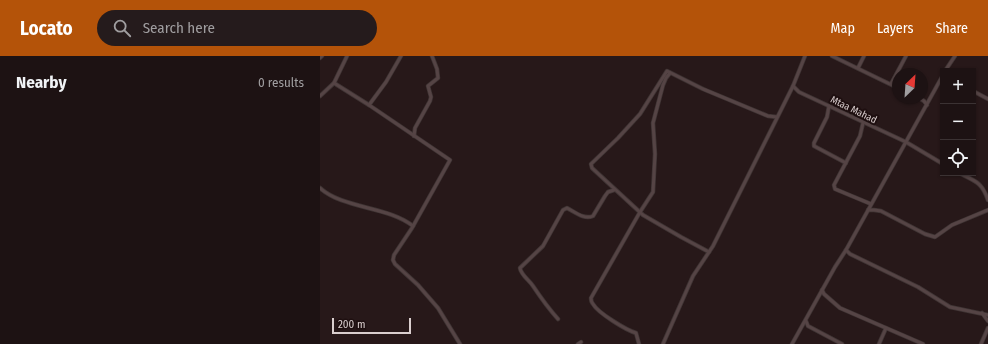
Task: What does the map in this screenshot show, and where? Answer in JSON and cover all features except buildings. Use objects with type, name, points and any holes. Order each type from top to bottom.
[{"type":"street","points":[[320,96],[334,83],[347,56]]},
{"type":"street","points":[[369,105],[386,82],[401,56]]},
{"type":"street","points":[[414,136],[415,128],[430,101],[431,97],[428,86],[438,78],[437,69],[432,56]]},
{"type":"street","points":[[663,344],[693,276],[709,252],[738,197],[793,86],[805,56]]},
{"type":"street","points":[[832,56],[890,84],[906,56]]},
{"type":"street","points":[[858,68],[864,56]]},
{"type":"street","points":[[948,68],[955,56]]},
{"type":"street","points":[[709,252],[648,218],[636,209],[592,168],[592,162],[618,138],[640,114],[667,71],[703,89],[768,116],[777,117]]},
{"type":"street","points":[[639,344],[636,333],[628,331],[604,314],[593,305],[591,300],[601,279],[653,192],[655,154],[653,123],[663,85],[670,73]]},
{"type":"street","points":[[792,344],[822,294],[822,290],[843,254],[848,251],[871,204],[940,81]]},
{"type":"street","points":[[334,83],[450,160],[413,226],[394,255],[393,260],[395,264],[418,285],[436,306],[460,344]]},
{"type":"street","points":[[790,92],[795,90],[793,86]]},
{"type":"street","name":"Mtaa Mahad","points":[[795,90],[906,142],[940,162]]},
{"type":"street","points":[[976,93],[988,99]]},
{"type":"street","points":[[829,106],[827,117],[814,143],[814,146],[846,163]]},
{"type":"street","points":[[863,123],[860,136],[834,185],[835,188],[871,204],[874,210]]},
{"type":"street","points":[[965,176],[983,188],[988,200]]},
{"type":"street","points":[[558,319],[536,293],[534,287],[522,273],[520,268],[543,246],[563,210],[567,208],[584,217],[593,216],[608,192],[609,185]]},
{"type":"street","points":[[320,188],[340,198],[395,215],[413,226]]},
{"type":"street","points":[[608,192],[614,190]]},
{"type":"street","points":[[636,209],[643,208]]},
{"type":"street","points":[[868,210],[874,210],[897,219],[925,234],[935,237],[952,225],[988,210]]},
{"type":"street","points":[[848,251],[918,286],[950,307],[988,315]]},
{"type":"street","points":[[822,294],[840,308],[923,344]]},
{"type":"street","points":[[982,313],[988,321]]},
{"type":"street","points":[[806,321],[808,326],[842,344]]},
{"type":"street","points":[[879,344],[886,328]]},
{"type":"street","points":[[981,344],[986,338],[988,328]]}]
